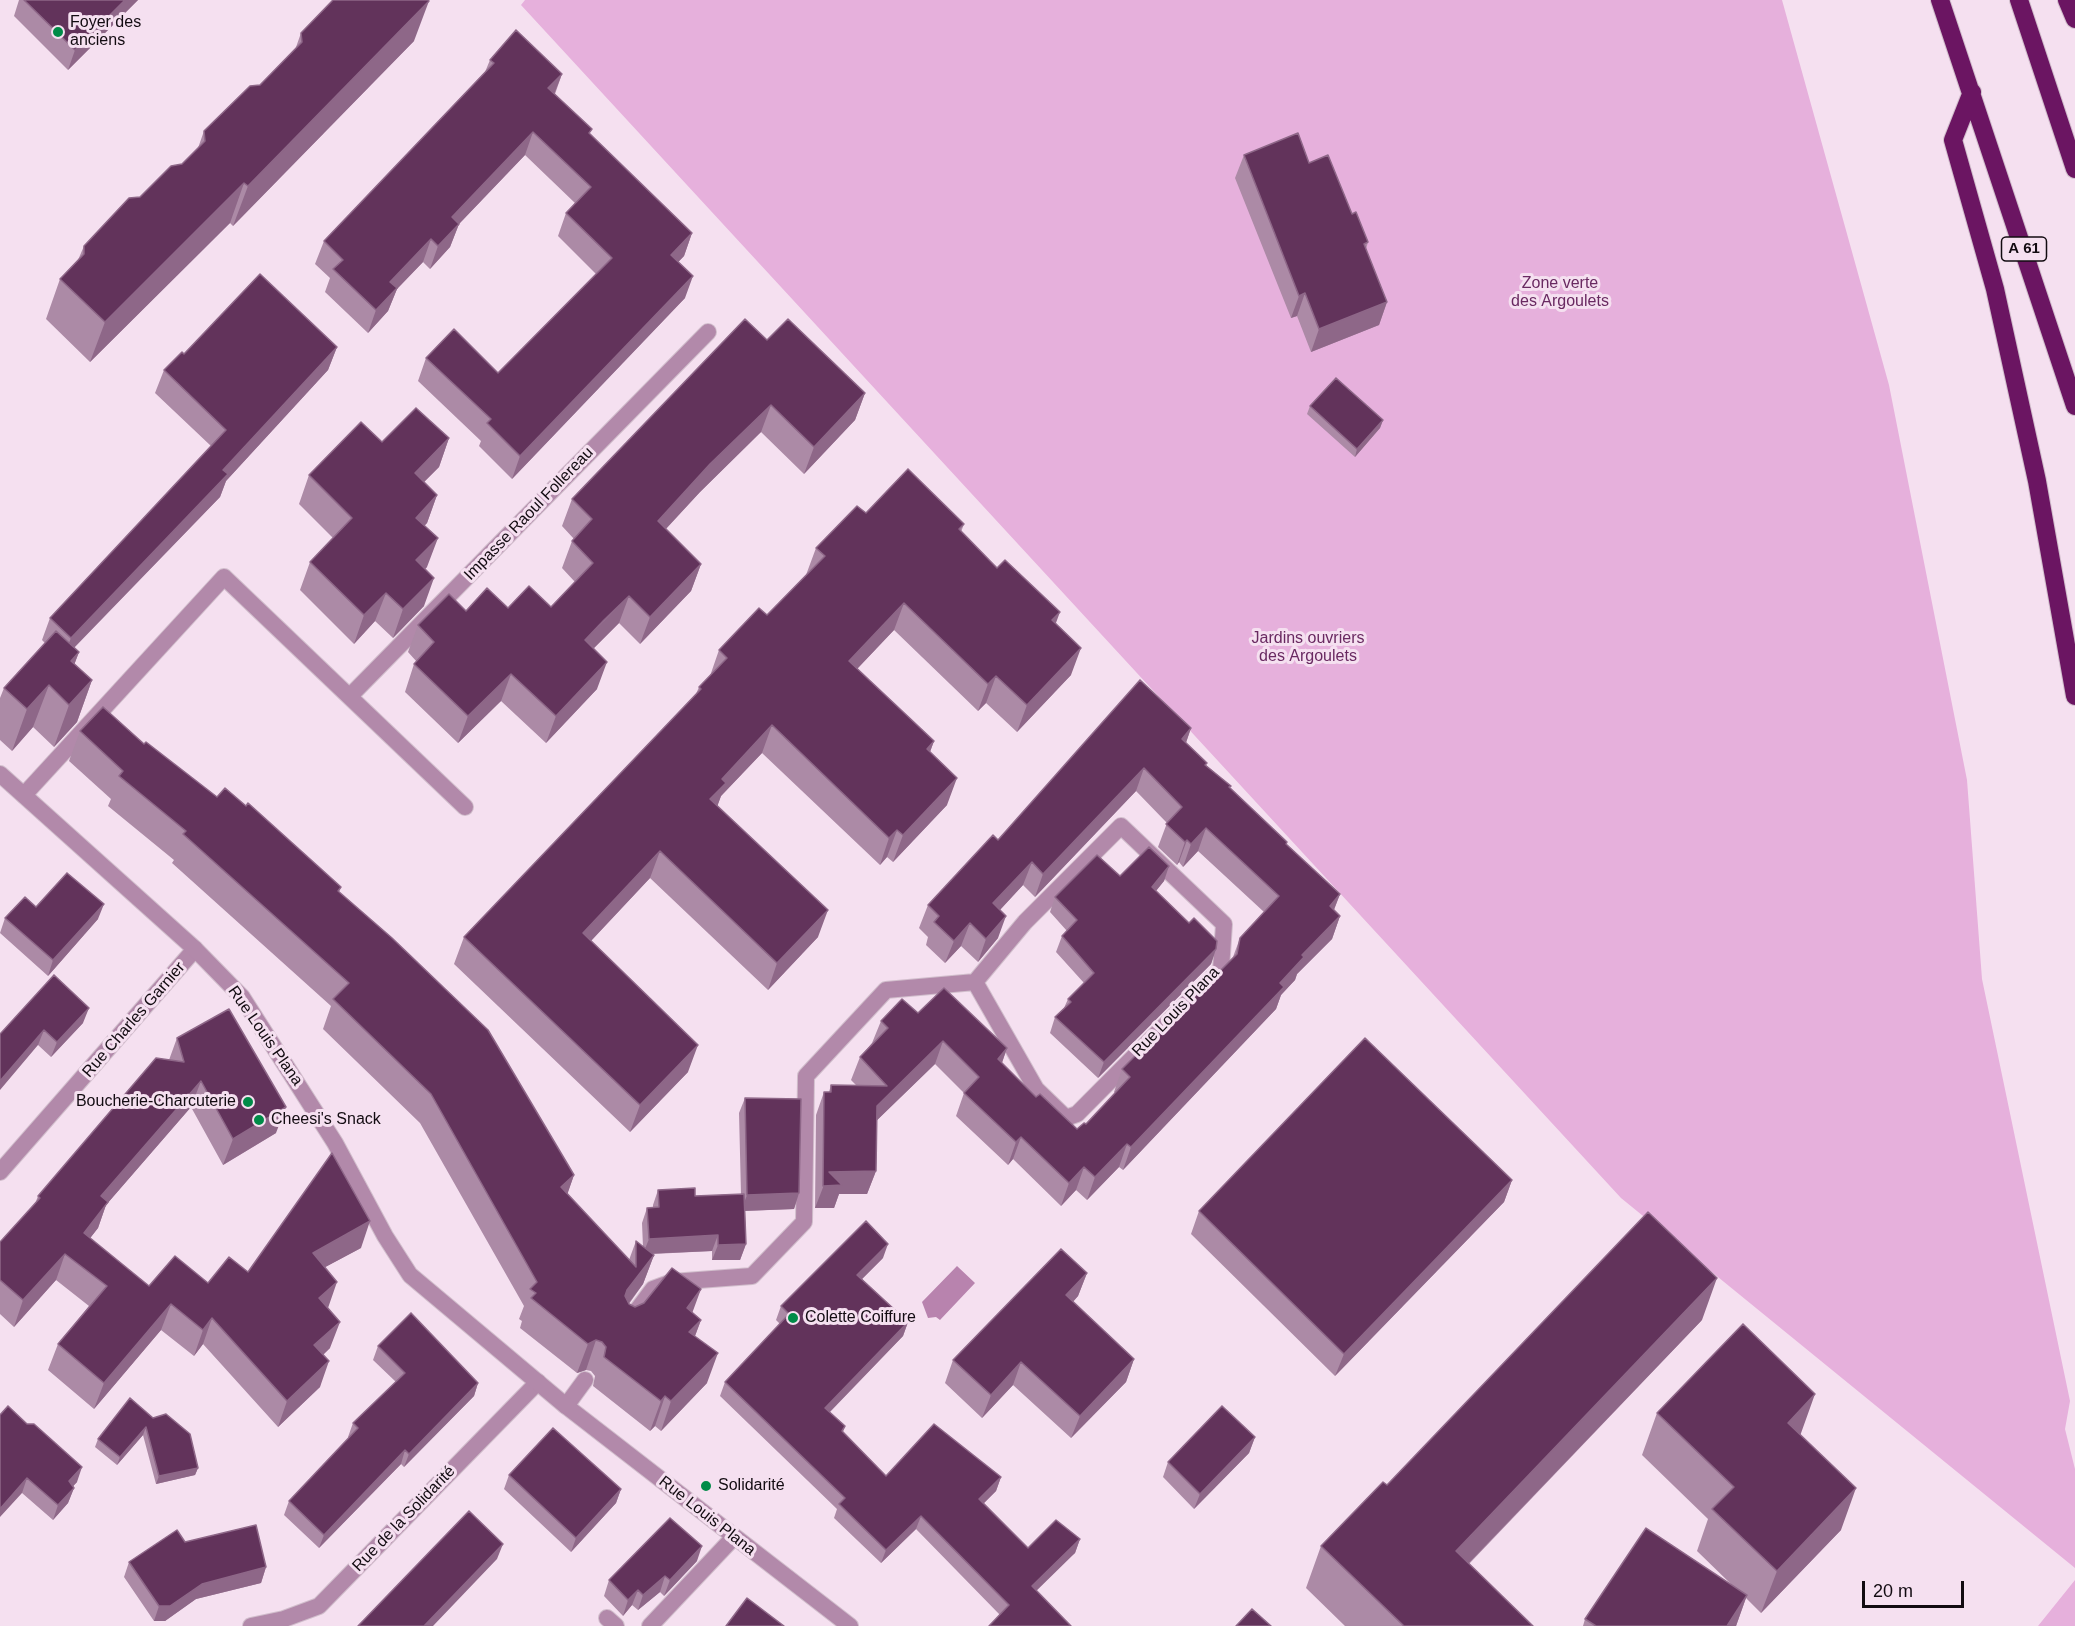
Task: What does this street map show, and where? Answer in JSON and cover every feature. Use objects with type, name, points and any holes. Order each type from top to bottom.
[{"type":"highway","name":"A 61","points":[[1940,0],[2075,406]]},
{"type":"highway","points":[[2019,0],[2075,169]]},
{"type":"highway","points":[[2067,0],[2075,19]]},
{"type":"highway","points":[[1972,92],[1953,140],[1995,289],[2035,470],[2075,696]]},
{"type":"street","name":"Impasse Raoul Follereau","points":[[350,696],[708,332]]},
{"type":"street","points":[[24,795],[224,577],[465,807]]},
{"type":"street","name":"Rue Louis Plana","points":[[0,774],[195,949],[242,997],[272,1040],[335,1143],[385,1236],[410,1275],[566,1406],[850,1626]]},
{"type":"street","name":"Rue Louis Plana","points":[[1121,826],[1224,924],[1221,969],[1077,1113],[1066,1118],[1036,1089],[975,982],[1025,922],[1121,826]]},
{"type":"street","name":"Rue Charles Garnier","points":[[0,1172],[195,949]]},
{"type":"street","points":[[625,1326],[653,1289],[672,1282],[752,1276],[804,1222],[806,1076],[886,990],[975,982]]},
{"type":"street","points":[[566,1406],[585,1380]]},
{"type":"street","name":"Rue de la Solidarité","points":[[251,1626],[284,1619],[319,1606],[538,1382]]},
{"type":"street","points":[[650,1626],[735,1537]]},
{"type":"green space","name":"Zone verte des Argoulets","points":[[525,0],[1782,0],[1889,385],[1967,780],[1982,979],[2070,1401],[2065,1429],[2075,1469],[2075,1568],[1621,1198],[521,5]]},
{"type":"green space","points":[[2075,1580],[2075,1626],[2038,1626]]},
{"type":"shaded area","points":[[957,1266],[975,1283],[940,1320],[936,1317],[928,1318],[922,1302]]},
{"type":"building","name":"Foyer des anciens","points":[[24,0],[125,0],[75,50]]},
{"type":"building","points":[[333,0],[429,1],[248,186],[244,183],[105,322],[60,279],[84,254],[84,246],[129,198],[140,197],[171,166],[182,164],[205,141],[204,131],[250,86],[260,85],[302,42],[301,33]]},
{"type":"building","points":[[516,30],[562,74],[548,88],[592,129],[589,133],[692,233],[671,255],[693,276],[520,456],[487,423],[491,419],[426,358],[454,329],[498,373],[612,258],[566,213],[591,187],[533,132],[452,217],[459,224],[438,246],[431,239],[390,282],[397,288],[376,310],[333,269],[343,260],[324,241],[494,63],[490,60]]},
{"type":"building","points":[[1298,133],[1309,163],[1328,155],[1352,214],[1356,212],[1368,242],[1364,244],[1387,302],[1319,329],[1305,293],[1299,296],[1244,155]]},
{"type":"building","points":[[260,274],[337,347],[223,470],[228,474],[71,638],[50,618],[226,430],[164,370],[182,352],[184,354]]},
{"type":"building","points":[[745,319],[767,340],[788,319],[865,393],[814,447],[771,405],[710,464],[658,521],[701,564],[650,617],[629,596],[604,620],[585,640],[607,662],[556,716],[511,674],[468,716],[414,664],[434,642],[418,625],[449,594],[466,611],[487,588],[508,608],[529,586],[551,607],[593,563],[572,541],[592,519],[572,499]]},
{"type":"building","points":[[1336,378],[1383,420],[1357,449],[1310,406]]},
{"type":"building","points":[[416,408],[449,438],[415,473],[437,495],[416,518],[438,538],[416,560],[434,578],[403,609],[386,593],[364,615],[310,562],[352,518],[309,475],[361,422],[382,442]]},
{"type":"building","points":[[908,469],[964,524],[959,529],[997,568],[1005,560],[1060,612],[1052,620],[1081,648],[1027,705],[996,676],[988,684],[904,603],[849,661],[934,741],[927,749],[957,778],[903,835],[897,830],[889,838],[772,725],[722,779],[726,783],[710,799],[828,910],[777,963],[660,851],[583,933],[698,1045],[640,1105],[464,937],[701,689],[699,687],[727,658],[719,650],[759,608],[767,615],[825,556],[816,548],[857,506],[866,513]]},
{"type":"building","points":[[56,631],[79,652],[71,661],[92,680],[69,705],[49,685],[27,709],[4,688]]},
{"type":"building","points":[[1140,680],[1191,728],[1182,739],[1207,763],[1205,765],[1231,786],[1229,787],[1287,842],[1286,844],[1340,894],[1330,906],[1340,916],[1302,955],[1304,957],[1280,983],[1284,987],[1131,1147],[1127,1144],[1095,1177],[1084,1167],[1069,1183],[1021,1137],[1016,1142],[964,1093],[979,1077],[943,1041],[877,1106],[876,1171],[829,1172],[842,1185],[823,1186],[824,1092],[831,1092],[831,1085],[887,1086],[860,1057],[888,1028],[881,1021],[902,999],[918,1013],[944,988],[1007,1048],[998,1059],[1036,1097],[1040,1094],[1077,1129],[1084,1123],[1086,1124],[1130,1077],[1122,1069],[1237,954],[1240,938],[1279,896],[1206,828],[1191,844],[1187,840],[1185,842],[1166,824],[1182,807],[1144,768],[1043,874],[1032,862],[993,903],[1006,916],[986,939],[970,923],[954,941],[934,922],[939,916],[928,905],[993,835],[998,840]]},
{"type":"building","points":[[103,707],[144,744],[146,742],[217,797],[225,788],[246,806],[248,803],[341,887],[338,891],[392,938],[488,1030],[574,1175],[561,1187],[636,1267],[636,1241],[654,1255],[627,1290],[625,1296],[629,1304],[635,1307],[644,1303],[672,1268],[701,1289],[687,1308],[701,1320],[689,1332],[718,1353],[671,1401],[665,1396],[661,1401],[604,1357],[606,1347],[602,1342],[596,1340],[588,1344],[531,1298],[536,1293],[530,1289],[537,1282],[431,1094],[333,999],[349,983],[183,834],[186,831],[119,776],[123,771],[80,731]]},
{"type":"building","points":[[1149,847],[1169,866],[1152,887],[1189,923],[1194,918],[1217,941],[1216,949],[1104,1062],[1055,1017],[1071,1002],[1068,999],[1094,973],[1062,936],[1077,920],[1055,897],[1097,855],[1120,876]]},
{"type":"building","points":[[67,873],[104,904],[53,960],[5,918],[25,897],[36,907]]},
{"type":"building","points":[[54,975],[89,1008],[57,1042],[44,1030],[0,1081],[0,1034]]},
{"type":"building","points":[[229,1009],[286,1107],[233,1139],[201,1081],[101,1196],[108,1202],[84,1233],[149,1286],[175,1256],[208,1283],[229,1257],[248,1272],[332,1153],[370,1221],[313,1253],[337,1282],[319,1298],[340,1322],[314,1345],[329,1361],[287,1401],[212,1318],[203,1330],[171,1304],[104,1383],[58,1344],[107,1286],[65,1254],[23,1300],[0,1280],[0,1242],[40,1198],[38,1196],[156,1058],[184,1062],[177,1038]]},
{"type":"building","points":[[1365,1038],[1512,1180],[1344,1354],[1199,1211]]},
{"type":"building","points":[[745,1098],[801,1099],[799,1193],[747,1195]]},
{"type":"building","points":[[695,1188],[695,1196],[744,1194],[746,1244],[718,1245],[718,1235],[649,1239],[647,1208],[659,1207],[658,1190]]},
{"type":"building","points":[[1648,1212],[1717,1278],[1456,1551],[1533,1626],[1404,1626],[1321,1546],[1383,1482],[1387,1485]]},
{"type":"building","points":[[866,1221],[888,1244],[857,1275],[908,1322],[825,1408],[845,1426],[842,1431],[886,1476],[934,1424],[1001,1477],[979,1499],[1028,1548],[1056,1520],[1080,1539],[1032,1586],[1071,1626],[989,1626],[1009,1605],[921,1516],[886,1550],[839,1504],[845,1498],[725,1382],[789,1314],[781,1306]]},
{"type":"building","points":[[1061,1249],[1087,1273],[1066,1295],[1134,1359],[1080,1416],[1021,1362],[991,1395],[953,1360]]},
{"type":"building","points":[[411,1313],[478,1383],[409,1454],[405,1450],[324,1535],[289,1501],[358,1428],[353,1423],[405,1373],[378,1346]]},
{"type":"building","points":[[1743,1324],[1815,1394],[1788,1423],[1856,1488],[1777,1571],[1712,1509],[1734,1487],[1657,1413]]},
{"type":"building","points":[[130,1398],[153,1418],[166,1414],[190,1434],[198,1468],[159,1476],[146,1427],[120,1457],[98,1439]]},
{"type":"building","points":[[8,1406],[27,1424],[34,1424],[82,1467],[69,1481],[74,1488],[58,1505],[27,1478],[0,1509],[0,1415]]},
{"type":"building","points":[[1222,1406],[1255,1437],[1200,1494],[1168,1462]]},
{"type":"building","points":[[553,1428],[621,1489],[576,1538],[509,1475]]},
{"type":"building","points":[[469,1511],[503,1544],[424,1626],[358,1626]]},
{"type":"building","points":[[670,1518],[702,1546],[670,1580],[665,1576],[643,1595],[638,1590],[628,1600],[609,1580]]},
{"type":"building","points":[[256,1525],[266,1567],[202,1584],[170,1606],[159,1606],[129,1562],[177,1530],[185,1542]]},
{"type":"building","points":[[1646,1528],[1747,1595],[1727,1626],[1596,1626],[1585,1619]]},
{"type":"building","points":[[747,1598],[784,1626],[726,1626]]},
{"type":"building","points":[[1252,1609],[1271,1626],[1236,1626]]},
{"type":"place","name":"Foyer des anciens","points":[[58,32]]},
{"type":"place","name":"Boucherie-Charcuterie","points":[[248,1102]]},
{"type":"place","name":"Cheesi's Snack","points":[[259,1120]]},
{"type":"place","name":"Colette Coiffure","points":[[793,1318]]},
{"type":"place","name":"Solidarité","points":[[706,1486]]},
{"type":"park label","name":"Jardins ouvriers des Argoulets","points":[[1308,648]]}]
